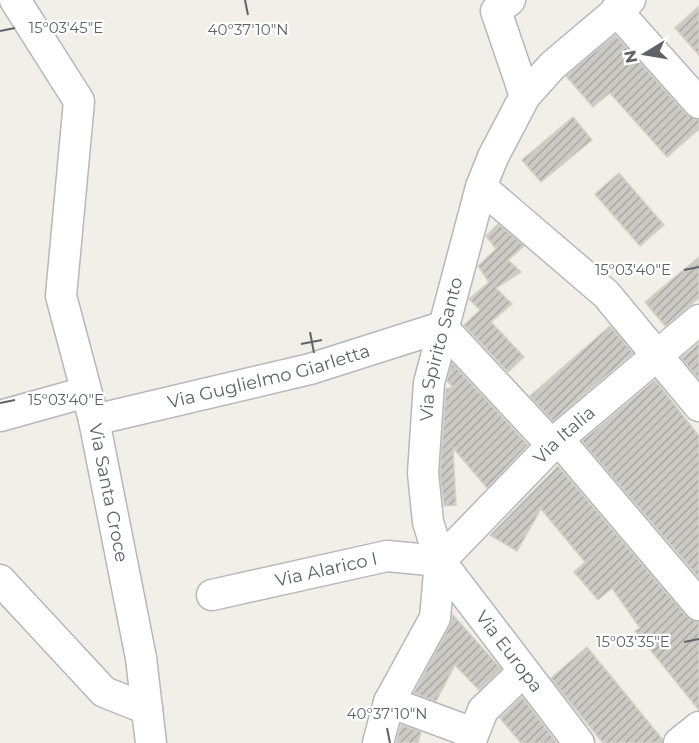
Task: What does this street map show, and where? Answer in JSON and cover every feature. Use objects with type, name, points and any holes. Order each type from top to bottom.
[{"type":"street","name":"Via Santa Croce","points":[[15,0],[79,101],[61,296],[90,406],[141,658],[151,743]]},
{"type":"street","points":[[510,0],[496,11],[525,96]]},
{"type":"street","points":[[623,5],[699,103]]},
{"type":"street","name":"Via Spirito Santo","points":[[378,743],[389,702],[435,618],[440,561],[428,522],[423,473],[429,383],[481,187],[493,157],[525,96],[553,65],[623,5]]},
{"type":"street","points":[[481,187],[606,294],[699,406]]},
{"type":"street","name":"Via Italia","points":[[440,561],[555,442],[699,320]]},
{"type":"street","points":[[442,327],[555,442],[699,605]]},
{"type":"street","name":"Via Guglielmo Giarletta","points":[[0,416],[90,406],[310,369],[442,327]]},
{"type":"street","name":"Via Alarico I","points":[[212,595],[387,556],[440,561]]},
{"type":"street","name":"Via Europa","points":[[440,561],[579,743]]},
{"type":"street","points":[[0,580],[104,692],[147,709]]},
{"type":"street","points":[[389,702],[472,738],[483,710],[524,671]]},
{"type":"street","points":[[679,743],[699,727]]},
{"type":"building","points":[[699,6],[699,55],[675,28]]},
{"type":"building","points":[[615,35],[686,114],[699,120],[699,129],[667,157],[610,93],[593,107],[566,76]]},
{"type":"building","points":[[573,117],[592,140],[541,182],[522,160]]},
{"type":"building","points":[[619,173],[664,225],[640,246],[595,194]]},
{"type":"building","points":[[498,224],[524,246],[508,260],[521,272],[496,288],[512,304],[491,322],[524,357],[508,372],[464,325],[480,310],[469,299],[489,282],[478,266],[496,249],[486,236]]},
{"type":"building","points":[[699,257],[699,298],[665,326],[645,302]]},
{"type":"building","points":[[610,326],[633,353],[553,421],[530,396]]},
{"type":"building","points":[[699,343],[699,379],[681,358]]},
{"type":"building","points":[[452,363],[528,445],[487,488],[453,448],[456,505],[444,506],[440,473],[446,389],[453,387],[447,381]]},
{"type":"building","points":[[655,380],[699,436],[699,578],[582,441]]},
{"type":"building","points":[[558,466],[686,616],[699,622],[699,710],[635,631],[640,628],[612,588],[598,600],[574,572],[585,562],[541,509],[517,551],[490,535]]},
{"type":"building","points":[[453,615],[501,669],[479,690],[455,665],[436,701],[414,693],[450,626]]},
{"type":"building","points":[[587,647],[663,740],[662,743],[603,743],[561,691],[551,678]]},
{"type":"building","points":[[522,697],[557,743],[521,743],[500,718]]},
{"type":"building","points":[[401,725],[421,732],[418,743],[396,743]]}]
